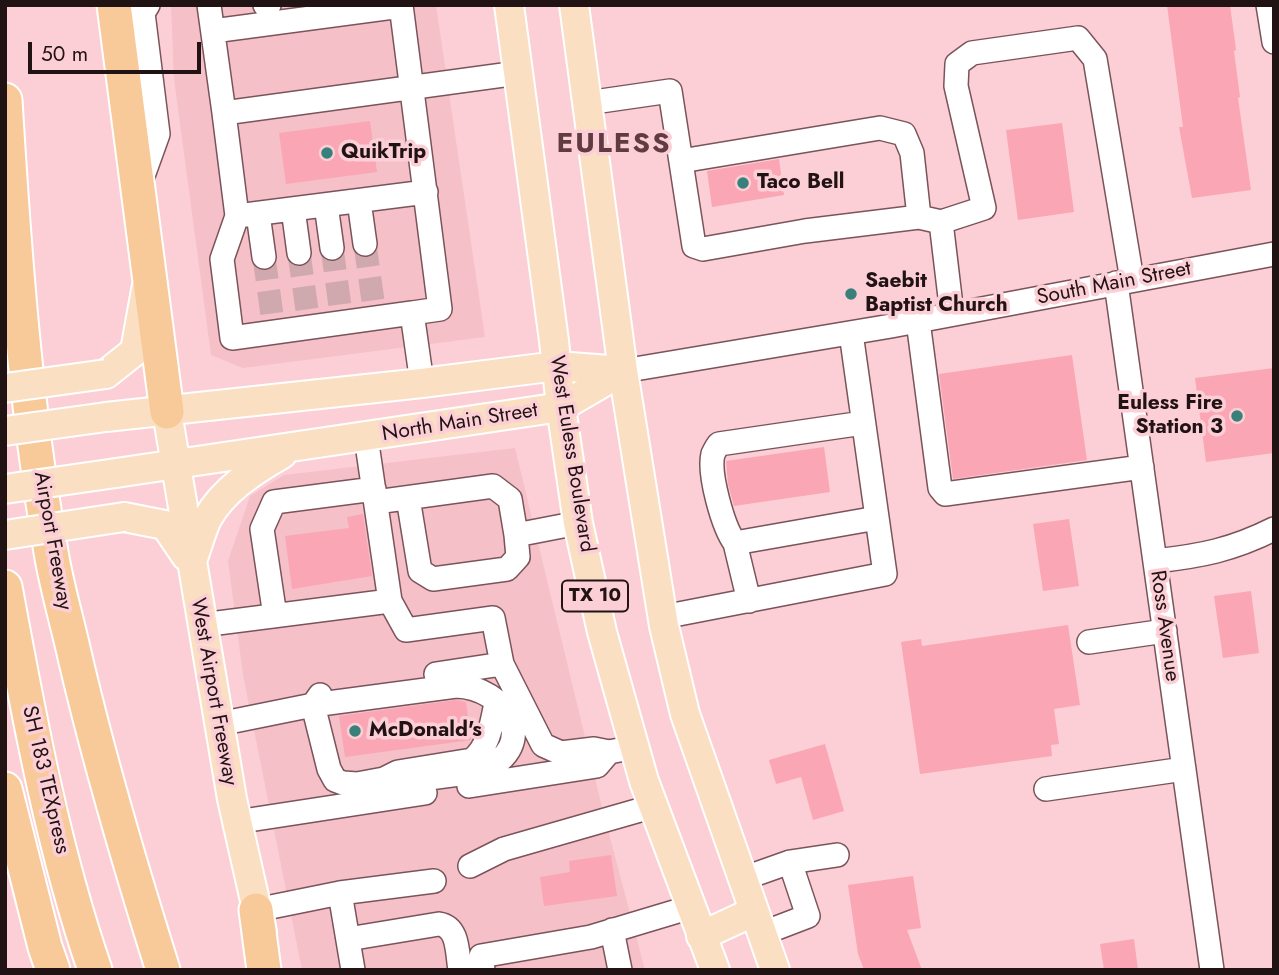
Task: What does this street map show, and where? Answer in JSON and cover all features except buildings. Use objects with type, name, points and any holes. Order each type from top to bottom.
[{"type":"highway","points":[[114,5],[167,412]]},
{"type":"highway","name":"Airport Freeway","points":[[5,100],[13,226],[28,384],[51,553],[79,677],[114,812],[163,970]]},
{"type":"highway","name":"SH 183 TEXpress","points":[[5,587],[35,751],[81,928],[95,970]]},
{"type":"highway","name":"SH 183 TEXpress","points":[[5,789],[50,962]]},
{"type":"highway","points":[[256,910],[264,970]]},
{"type":"main road","name":"West Euless Boulevard","points":[[509,5],[578,523],[602,632],[622,750],[644,781],[715,970]]},
{"type":"main road","name":"TX 10","points":[[574,5],[623,371],[663,617],[685,714],[775,970]]},
{"type":"main road","points":[[5,388],[106,374],[135,351],[149,275]]},
{"type":"main road","name":"North Main Street","points":[[5,431],[106,416],[167,412],[557,366],[623,371]]},
{"type":"main road","name":"North Main Street","points":[[5,489],[561,407],[623,371]]},
{"type":"main road","name":"West Airport Freeway","points":[[167,412],[236,822],[273,970]]},
{"type":"main road","points":[[192,564],[207,519],[234,486],[261,466],[293,448]]},
{"type":"main road","points":[[5,535],[124,517],[165,525],[192,564]]},
{"type":"main road","points":[[701,936],[757,923]]},
{"type":"street","points":[[139,187],[158,134],[144,13],[148,5]]},
{"type":"street","points":[[209,5],[224,113],[248,215],[264,257]]},
{"type":"street","points":[[1268,5],[1274,42]]},
{"type":"street","points":[[213,32],[336,9],[401,6],[440,309],[412,313],[374,310],[273,323],[232,338],[222,259],[248,215]]},
{"type":"street","name":"Ross Avenue","points":[[930,220],[984,208],[956,86],[957,64],[971,53],[1078,38],[1095,59],[1124,281],[1142,467],[1212,970]]},
{"type":"street","points":[[224,113],[519,74]]},
{"type":"street","points":[[587,103],[670,91],[694,246],[703,249],[805,231],[930,220]]},
{"type":"street","points":[[681,162],[880,128],[904,134],[912,153],[953,314]]},
{"type":"street","points":[[248,215],[426,192]]},
{"type":"street","points":[[359,201],[365,244]]},
{"type":"street","points":[[326,205],[332,248]]},
{"type":"street","points":[[293,209],[299,253]]},
{"type":"street","name":"South Main Street","points":[[623,371],[918,321],[1274,254]]},
{"type":"street","points":[[412,313],[422,383]]},
{"type":"street","points":[[918,321],[940,488],[945,494],[1142,467]]},
{"type":"street","points":[[663,617],[884,575],[850,333]]},
{"type":"street","points":[[749,601],[735,542],[731,538],[716,493],[713,453],[719,444],[863,423]]},
{"type":"street","points":[[366,437],[390,601],[406,629],[493,618],[502,664],[543,745],[561,753],[594,749],[622,750]]},
{"type":"street","points":[[275,616],[262,529],[275,502],[375,496],[408,498],[493,486],[510,499],[518,557],[507,569],[433,579],[420,571],[408,498]]},
{"type":"street","points":[[735,542],[877,518]]},
{"type":"street","points":[[516,535],[578,523]]},
{"type":"street","points":[[1155,562],[1205,555],[1251,540],[1274,528]]},
{"type":"street","points":[[202,625],[390,601]]},
{"type":"street","points":[[1090,642],[1165,631]]},
{"type":"street","points":[[219,724],[313,705],[472,686],[496,703],[510,717],[515,727],[515,734],[506,755],[495,766],[482,771],[399,782],[384,789],[335,780],[329,769],[313,705],[322,692],[502,664]]},
{"type":"street","points":[[518,778],[543,745]]},
{"type":"street","points":[[236,822],[384,789],[518,778],[597,766],[622,750]]},
{"type":"street","points":[[1046,789],[1184,769]]},
{"type":"street","points":[[470,866],[504,849],[654,806]]},
{"type":"street","points":[[742,879],[790,862],[837,855]]},
{"type":"street","points":[[757,923],[808,916],[790,862]]},
{"type":"street","points":[[256,910],[340,893],[434,881]]},
{"type":"street","points":[[340,893],[353,970]]},
{"type":"street","points":[[482,963],[592,937],[691,907]]},
{"type":"street","points":[[348,939],[439,923],[447,925],[453,931],[460,970]]},
{"type":"street","points":[[612,930],[620,970]]},
{"type":"shaded area","points":[[171,5],[436,5],[485,337],[243,368],[211,355],[174,79]]},
{"type":"shaded area","points":[[515,448],[602,807],[645,970],[302,970],[243,675],[228,561],[250,496],[284,475]]},
{"type":"tunnel","points":[[365,244],[373,301]]},
{"type":"tunnel","points":[[332,248],[340,306]]},
{"type":"tunnel","points":[[299,253],[307,310]]},
{"type":"tunnel","points":[[264,257],[272,315]]},
{"type":"place","name":"QuikTrip","points":[[327,153]]},
{"type":"place","name":"Taco Bell","points":[[743,183]]},
{"type":"place","name":"Saebit Baptist Church","points":[[851,294]]},
{"type":"place","name":"Euless Fire Station 3","points":[[1237,416]]},
{"type":"place","name":"McDonald's","points":[[355,731]]},
{"type":"district","name":"EULESS","points":[[614,145]]}]
